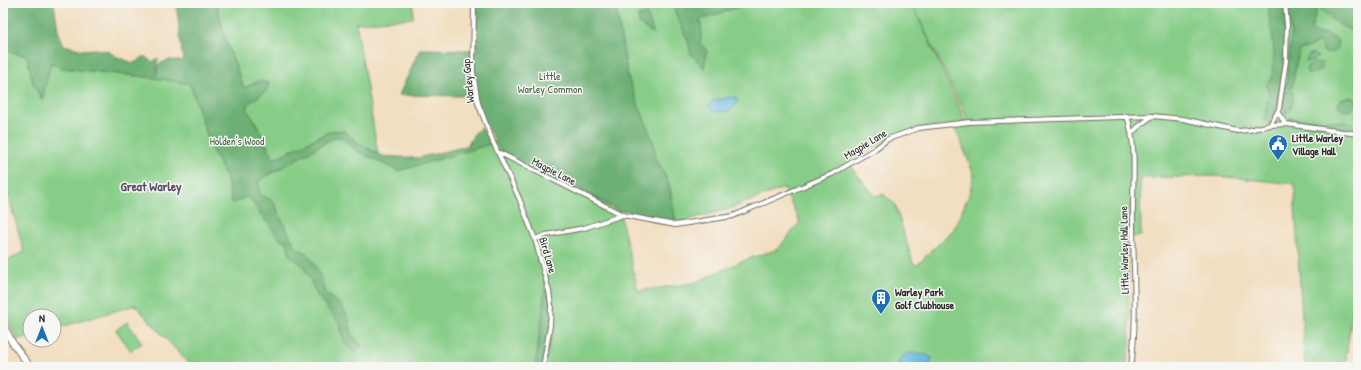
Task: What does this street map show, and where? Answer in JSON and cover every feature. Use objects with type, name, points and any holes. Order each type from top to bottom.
[{"type":"main road","points":[[3,324],[12,342],[30,367]]},
{"type":"street","name":"Warley Gap","points":[[474,3],[474,72],[478,103],[493,142],[499,153]]},
{"type":"street","points":[[1270,125],[1278,113],[1286,62],[1287,24],[1285,3]]},
{"type":"street","points":[[1278,113],[1286,124]]},
{"type":"street","name":"Little Warley Hall Lane","points":[[1127,116],[1132,134],[1134,176],[1133,234],[1135,320],[1131,367]]},
{"type":"street","name":"Magpie Lane","points":[[499,153],[623,215],[675,225],[733,216],[832,174],[875,149],[888,139],[919,128],[969,122],[1152,116],[1183,119],[1238,131],[1270,125],[1286,124],[1358,134]]},
{"type":"street","points":[[1132,134],[1152,116]]},
{"type":"street","name":"Bird Lane","points":[[499,153],[535,239],[549,291],[550,326],[543,367]]},
{"type":"street","name":"Magpie Lane","points":[[535,239],[546,235],[584,228],[623,215]]},
{"type":"green space","name":"Holden's Wood","points":[[3,3],[54,3],[58,31],[64,45],[83,50],[96,49],[108,51],[115,56],[133,63],[144,56],[152,62],[158,58],[156,75],[159,64],[169,60],[183,61],[176,3],[216,3],[226,41],[244,88],[259,81],[269,83],[266,91],[249,103],[247,110],[256,123],[273,159],[331,131],[344,131],[358,143],[382,156],[418,158],[467,146],[474,134],[481,127],[491,144],[398,171],[356,150],[342,137],[335,137],[258,181],[260,194],[273,201],[296,248],[305,252],[315,265],[324,287],[324,292],[342,306],[349,320],[352,336],[362,345],[355,354],[344,342],[340,324],[318,297],[304,267],[290,255],[287,241],[280,239],[248,197],[232,203],[226,176],[212,150],[190,84],[155,78],[63,68],[51,63],[42,100],[33,83],[27,56],[3,50]]},
{"type":"green space","points":[[216,3],[413,3],[413,18],[356,23],[378,154],[358,143],[344,131],[331,131],[273,159],[256,123],[247,110],[249,103],[266,91],[259,81],[244,88],[226,41]]},
{"type":"green space","name":"Little Warley Common","points":[[476,3],[615,3],[628,78],[654,144],[655,156],[669,184],[676,223],[658,223],[642,215],[632,215],[626,210],[621,212],[575,186],[568,185],[533,171],[501,151],[468,96],[399,95],[420,49],[476,50]]},
{"type":"green space","points":[[615,3],[1358,3],[1358,265],[1345,367],[1305,367],[1295,184],[1216,176],[1140,178],[1141,236],[1127,236],[1130,346],[1126,367],[544,367],[555,318],[546,277],[535,367],[192,367],[135,305],[62,327],[62,308],[22,308],[22,338],[17,340],[3,310],[3,263],[24,252],[3,176],[3,50],[27,56],[33,83],[42,99],[50,63],[63,68],[155,78],[190,84],[212,150],[226,176],[233,203],[258,181],[335,137],[342,137],[356,150],[398,171],[496,142],[501,151],[575,186],[623,215],[621,218],[638,291],[694,283],[745,260],[778,249],[800,222],[784,188],[729,209],[676,223],[669,184],[655,156],[654,144],[628,78]],"holes":[[[912,4],[969,122],[966,122]],[[954,124],[974,175],[969,195],[954,229],[917,265],[913,263],[895,204],[883,194],[875,196],[854,171],[851,163],[888,139],[919,128]]]},
{"type":"green space","points":[[675,3],[750,3],[700,20],[702,31],[700,44],[707,50],[704,68],[691,54],[688,41],[675,12]]},
{"type":"green space","points":[[1269,3],[1283,3],[1285,32],[1282,82],[1275,112],[1270,125],[1264,120],[1269,95],[1266,85],[1272,78],[1274,52],[1269,17]]},
{"type":"green space","points":[[1289,3],[1318,3],[1311,31],[1315,33],[1327,33],[1338,41],[1337,49],[1329,53],[1325,53],[1319,42],[1300,50],[1292,88],[1286,88],[1291,36]]},
{"type":"green space","points":[[1321,3],[1358,3],[1358,32],[1341,26],[1332,19],[1318,8]]},
{"type":"green space","points":[[647,14],[654,34],[639,24],[638,16]]},
{"type":"green space","points":[[1314,53],[1318,57],[1314,60],[1306,62],[1308,55]]},
{"type":"green space","points":[[1322,63],[1322,69],[1315,73],[1308,74],[1306,70],[1308,65]]},
{"type":"green space","points":[[1286,91],[1293,91],[1293,98],[1290,109],[1285,113],[1283,101]]},
{"type":"green space","points":[[1350,97],[1357,99],[1357,104],[1351,110],[1343,111],[1338,106],[1338,102],[1342,99]]},
{"type":"green space","points":[[1290,118],[1345,122],[1358,125],[1358,131],[1288,122]]},
{"type":"green space","points":[[546,275],[555,318],[544,367],[535,367],[542,317]]},
{"type":"green space","points":[[127,322],[142,343],[131,351],[116,330]]},
{"type":"water","points":[[731,97],[737,98],[737,104],[730,111],[714,112],[709,107],[712,101]]},
{"type":"water","points":[[908,353],[927,355],[932,358],[931,363],[922,367],[896,367],[901,358]]},
{"type":"place","name":"Little Warley Village Hall","points":[[1278,161]]},
{"type":"place","name":"Warley Park Golf Clubhouse","points":[[881,315]]},
{"type":"district","name":"Great Warley","points":[[151,186]]}]
